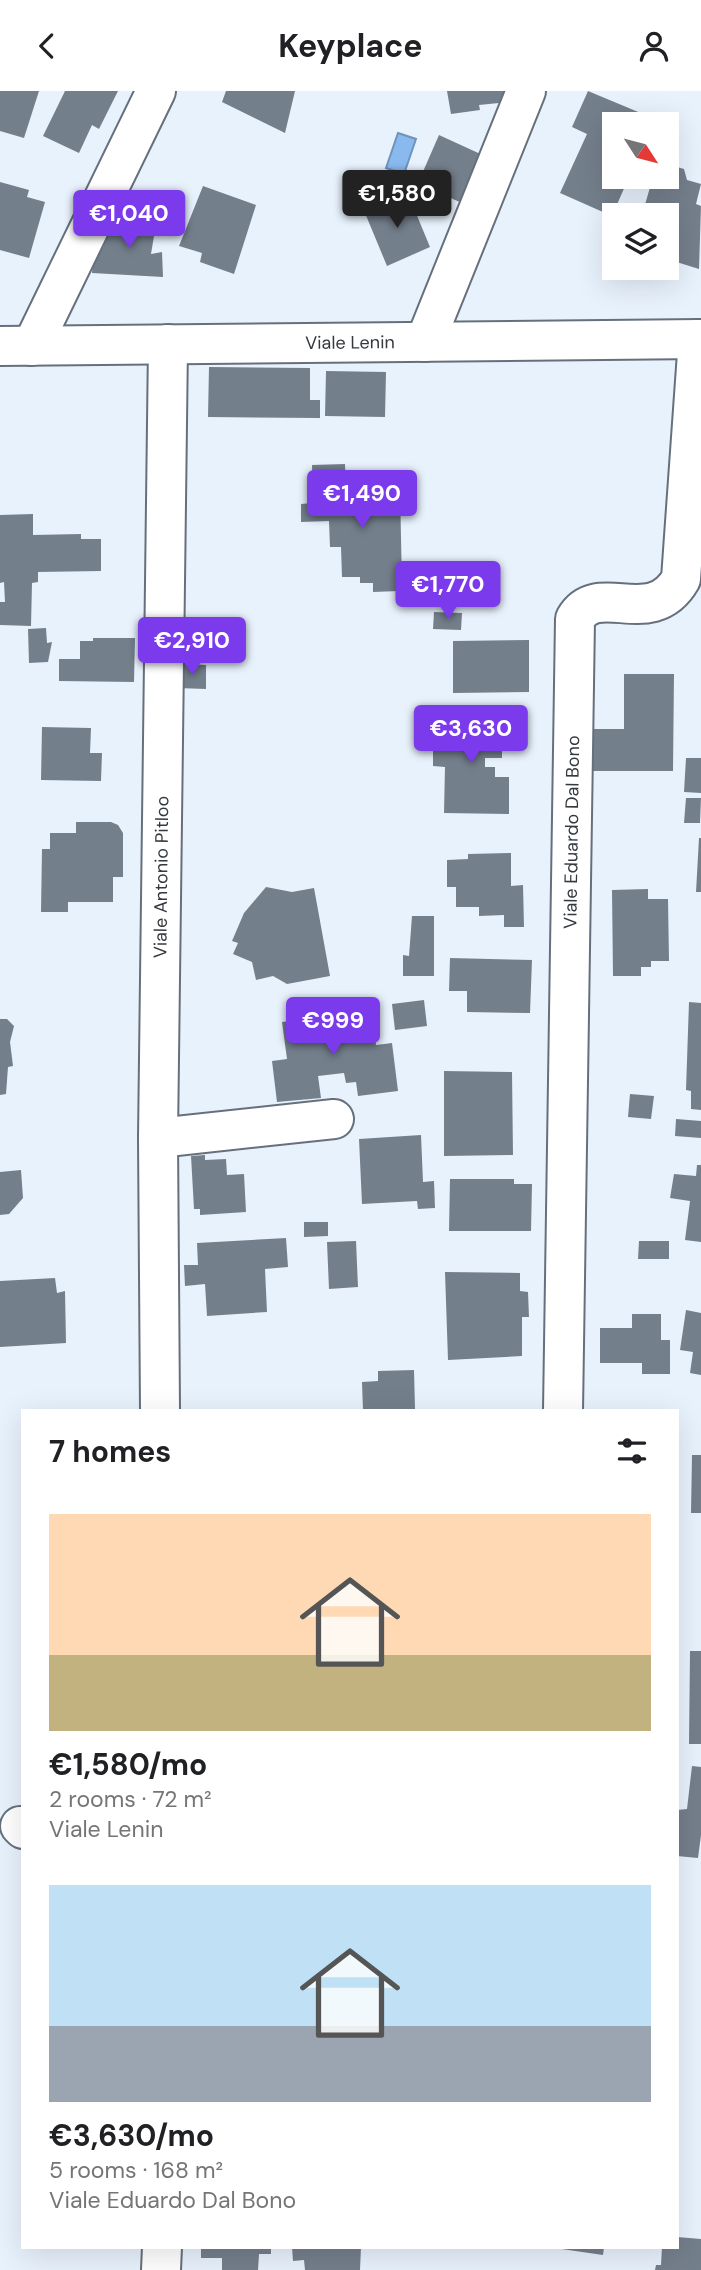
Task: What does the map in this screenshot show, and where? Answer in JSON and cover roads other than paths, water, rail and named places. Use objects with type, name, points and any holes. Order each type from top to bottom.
[{"type":"street","points":[[16,346],[156,91]]},
{"type":"street","points":[[425,342],[526,91]]},
{"type":"street","name":"Viale Lenin","points":[[16,346],[700,339]]},
{"type":"street","name":"Viale Eduardo Dal Bono","points":[[564,1409],[575,619],[580,609],[590,603],[658,602],[669,595],[681,579],[700,339]]},
{"type":"street","name":"Viale Antonio Pitloo","points":[[160,1409],[158,1138],[168,344]]},
{"type":"street","points":[[158,1138],[334,1119]]},
{"type":"street","points":[[161,2270],[162,2249]]},
{"type":"water","points":[[398,133],[416,139],[404,174],[386,168]]}]
